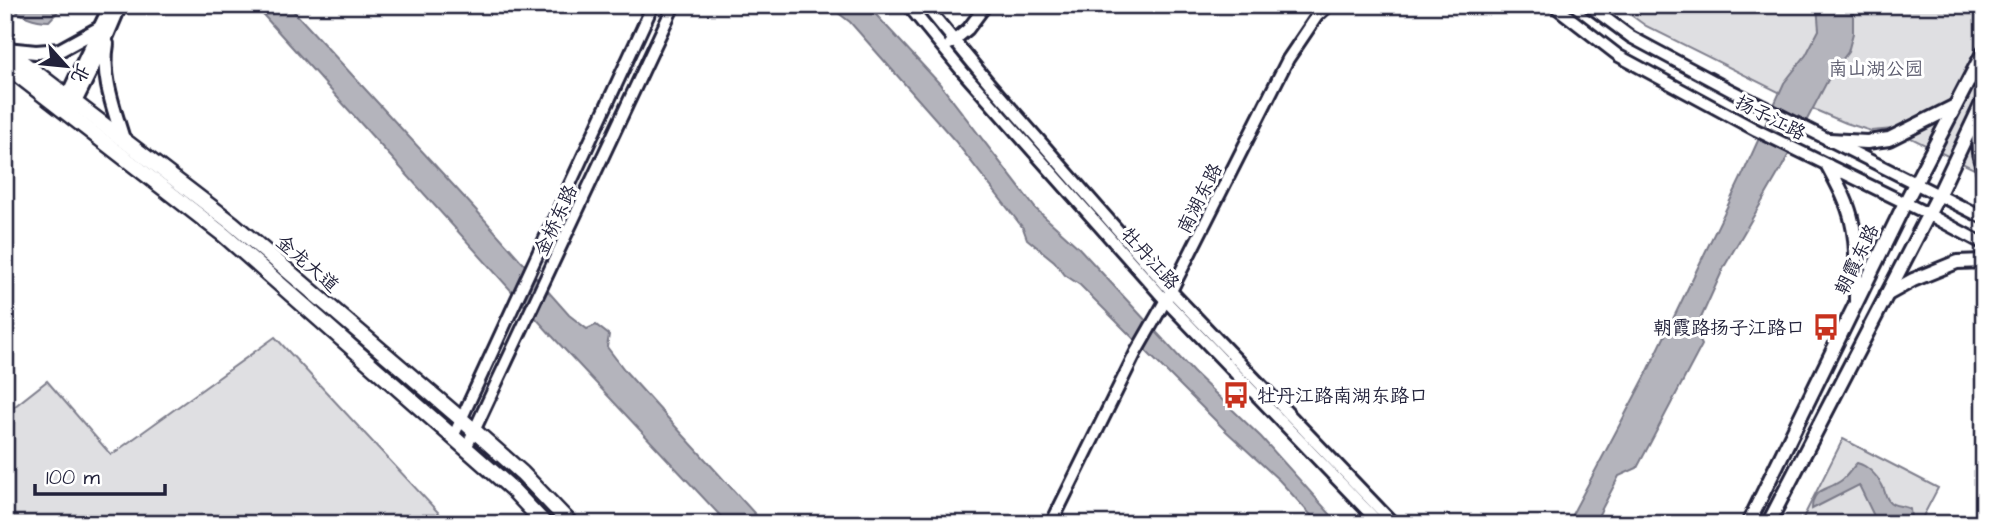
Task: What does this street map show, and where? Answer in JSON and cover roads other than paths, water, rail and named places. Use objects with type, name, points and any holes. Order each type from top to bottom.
[{"type":"highway","name":"金龙大道","points":[[5,49],[224,235],[466,448],[545,524]]},
{"type":"highway","name":"金龙大道","points":[[5,65],[123,139],[232,223],[522,473],[571,524]]},
{"type":"main road","points":[[111,5],[106,27],[105,56],[108,87],[123,139]]},
{"type":"main road","points":[[68,105],[106,27],[120,5]]},
{"type":"main road","points":[[5,49],[36,52],[60,50],[106,27]]},
{"type":"main road","name":"朝霞东路","points":[[1748,524],[1905,203],[1984,51]]},
{"type":"main road","points":[[1829,140],[1867,142],[1889,139],[1956,105]]},
{"type":"main road","points":[[1981,105],[1978,140],[1984,173]]},
{"type":"main road","points":[[1768,524],[1938,196],[1981,105]]},
{"type":"main road","points":[[1828,166],[1841,190],[1852,221],[1856,304]]},
{"type":"main road","points":[[1886,295],[1913,280],[1958,262],[1984,261]]},
{"type":"street","name":"金桥东路","points":[[453,437],[653,5]]},
{"type":"street","name":"金桥东路","points":[[466,448],[674,5]]},
{"type":"street","name":"牡丹江路","points":[[908,5],[1166,301],[1380,524]]},
{"type":"street","name":"牡丹江路","points":[[925,5],[1171,290],[1394,524]]},
{"type":"street","points":[[944,49],[968,29],[986,5]]},
{"type":"street","name":"南湖东路","points":[[1051,524],[1136,352],[1166,301],[1288,59],[1318,16],[1329,5]]},
{"type":"street","name":"扬子江路","points":[[1553,5],[1619,56],[1756,130],[1984,244]]},
{"type":"street","name":"扬子江路","points":[[1588,5],[1631,37],[1984,218]]},
{"type":"place","name":"朝霞路扬子江路口","points":[[1826,327]]},
{"type":"place","name":"牡丹江路南湖东路口","points":[[1236,395]]},
{"type":"park label","name":"南山湖公园","points":[[1876,68]]}]
